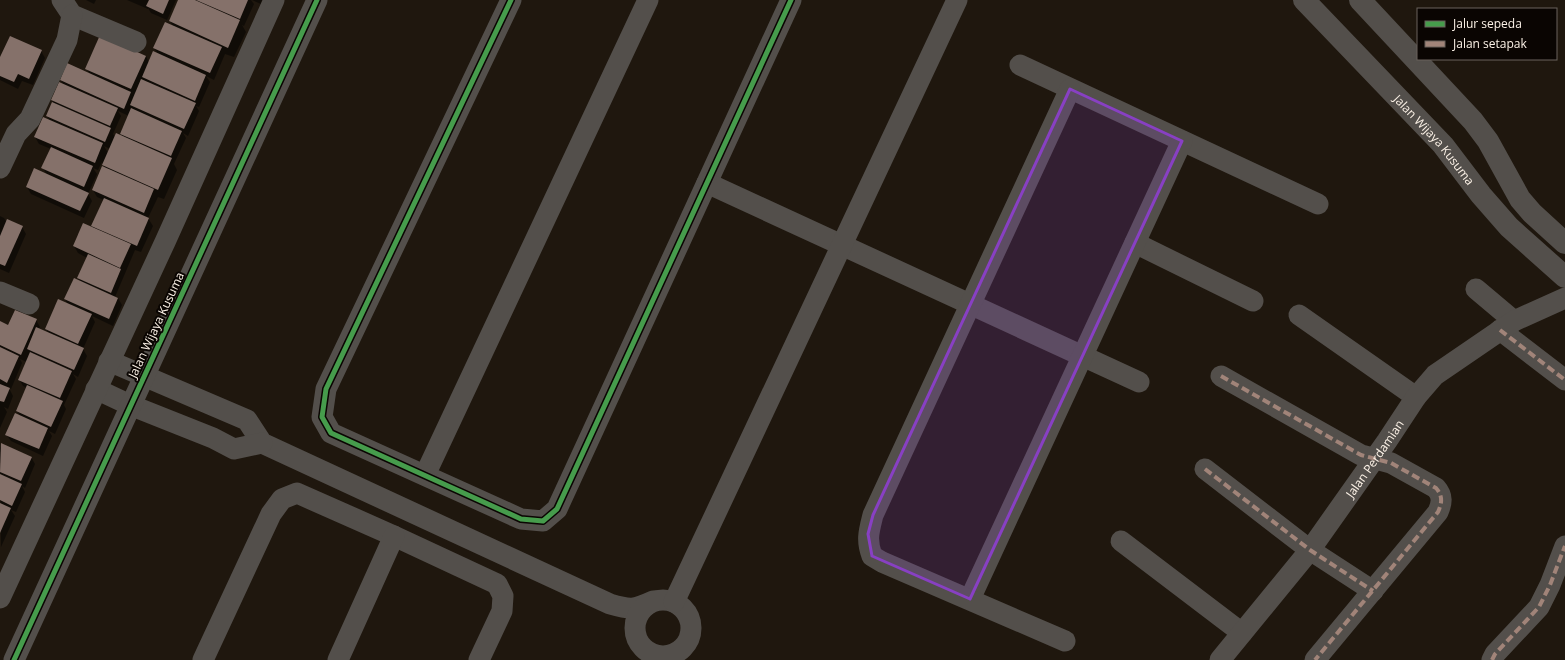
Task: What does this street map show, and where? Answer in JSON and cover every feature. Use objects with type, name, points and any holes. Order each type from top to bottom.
[{"type":"street","points":[[0,598],[274,0]]},
{"type":"street","name":"Jalan Wijaya Kusuma","points":[[14,660],[317,0]]},
{"type":"street","points":[[511,0],[326,389],[322,417],[331,433],[521,519],[543,521],[557,509],[791,0]]},
{"type":"street","points":[[425,476],[648,0]]},
{"type":"street","points":[[674,602],[957,0]]},
{"type":"street","name":"Jalan Wijaya Kusuma","points":[[1304,0],[1443,145],[1481,195],[1509,227],[1565,277]]},
{"type":"street","points":[[1360,0],[1473,121],[1488,140],[1520,199],[1532,213],[1565,243]]},
{"type":"street","points":[[0,168],[8,132],[30,119],[67,40],[67,7],[136,42]]},
{"type":"street","points":[[1020,66],[1318,204]]},
{"type":"street","points":[[1065,641],[872,556],[869,547],[868,534],[873,515],[1070,89]]},
{"type":"street","points":[[970,599],[1182,141]]},
{"type":"street","points":[[707,183],[1139,382]]},
{"type":"street","points":[[1135,243],[1253,302]]},
{"type":"street","points":[[1476,289],[1507,326],[1565,380]]},
{"type":"street","points":[[0,292],[29,304]]},
{"type":"street","name":"Jalan Perdamian","points":[[1220,660],[1310,550],[1416,397],[1435,375],[1507,326],[1565,298]]},
{"type":"street","points":[[1299,315],[1416,397]]},
{"type":"street","points":[[109,360],[247,420],[262,443],[610,604],[628,609],[660,600],[674,602],[685,610],[689,616],[691,624],[689,637],[686,644],[675,653],[662,656],[645,651],[626,615],[610,604]]},
{"type":"street","points":[[1221,376],[1361,455],[1391,462],[1436,488],[1441,494],[1438,512],[1315,660]]},
{"type":"street","points":[[96,389],[130,405],[213,438],[234,449],[262,443]]},
{"type":"street","points":[[1205,469],[1310,550],[1373,591]]},
{"type":"street","points":[[203,660],[271,514],[282,499],[297,493],[497,584],[503,596],[502,611],[479,660]]},
{"type":"street","points":[[338,660],[394,536]]},
{"type":"street","points":[[1121,541],[1242,633]]},
{"type":"street","points":[[1492,660],[1495,654],[1539,607],[1550,585],[1565,546]]},
{"type":"street","points":[[645,651],[635,628],[637,616],[646,605],[653,602]]},
{"type":"highlighted area","points":[[1070,89],[1182,141],[970,599],[872,556],[868,534],[873,515]]},
{"type":"building","points":[[149,0],[169,0],[163,14],[146,6]]},
{"type":"building","points":[[178,0],[195,0],[240,20],[228,48],[169,21]]},
{"type":"building","points":[[196,0],[248,0],[240,19]]},
{"type":"building","points":[[165,22],[222,47],[210,73],[153,48]]},
{"type":"building","points":[[100,35],[146,56],[131,89],[85,69]]},
{"type":"building","points":[[10,36],[42,50],[29,79],[18,74],[14,82],[0,76],[0,57]]},
{"type":"building","points":[[153,51],[206,75],[195,101],[142,77]]},
{"type":"building","points":[[67,63],[131,92],[124,109],[60,80]]},
{"type":"building","points":[[141,79],[196,103],[184,129],[130,105]]},
{"type":"building","points":[[59,82],[118,108],[110,126],[51,100]]},
{"type":"building","points":[[52,102],[111,128],[105,142],[46,116]]},
{"type":"building","points":[[131,108],[182,131],[171,156],[120,134]]},
{"type":"building","points":[[43,117],[103,143],[95,163],[34,137]]},
{"type":"building","points":[[116,133],[172,158],[158,190],[102,165]]},
{"type":"building","points":[[51,147],[93,166],[84,187],[41,168]]},
{"type":"building","points":[[102,166],[154,189],[144,213],[92,190]]},
{"type":"building","points":[[34,168],[89,193],[80,211],[26,187]]},
{"type":"building","points":[[104,198],[149,218],[137,246],[91,226]]},
{"type":"building","points":[[7,219],[23,226],[5,266],[0,264],[0,236]]},
{"type":"building","points":[[83,223],[131,244],[120,268],[73,246]]},
{"type":"building","points":[[88,254],[121,269],[111,293],[77,278]]},
{"type":"building","points":[[74,278],[118,298],[109,319],[64,299]]},
{"type":"building","points":[[58,299],[92,314],[78,344],[45,329]]},
{"type":"building","points":[[15,310],[37,319],[21,355],[0,345],[0,321],[8,325]]},
{"type":"building","points":[[36,327],[84,348],[74,370],[27,349]]},
{"type":"building","points":[[0,347],[19,356],[7,383],[0,379]]},
{"type":"building","points":[[30,352],[72,371],[60,398],[18,380]]},
{"type":"building","points":[[0,384],[10,388],[4,402],[0,401]]},
{"type":"building","points":[[27,385],[63,401],[51,427],[16,411]]},
{"type":"building","points":[[15,413],[48,428],[39,449],[5,435]]},
{"type":"building","points":[[1,443],[32,457],[21,481],[0,472]]},
{"type":"building","points":[[0,474],[22,484],[12,506],[0,500]]},
{"type":"building","points":[[0,503],[11,508],[0,533]]},
{"type":"marked path","points":[[1500,330],[1565,380]]},
{"type":"marked path","points":[[1221,376],[1361,455],[1391,463],[1436,488],[1441,497],[1438,512],[1315,660]]},
{"type":"marked path","points":[[1205,469],[1310,550],[1373,591]]},
{"type":"marked path","points":[[1492,660],[1495,654],[1539,607],[1550,585],[1565,546]]},
{"type":"cycle path","points":[[14,660],[317,0]]},
{"type":"cycle path","points":[[511,0],[326,389],[322,417],[331,433],[521,519],[543,521],[557,509],[791,0]]}]
